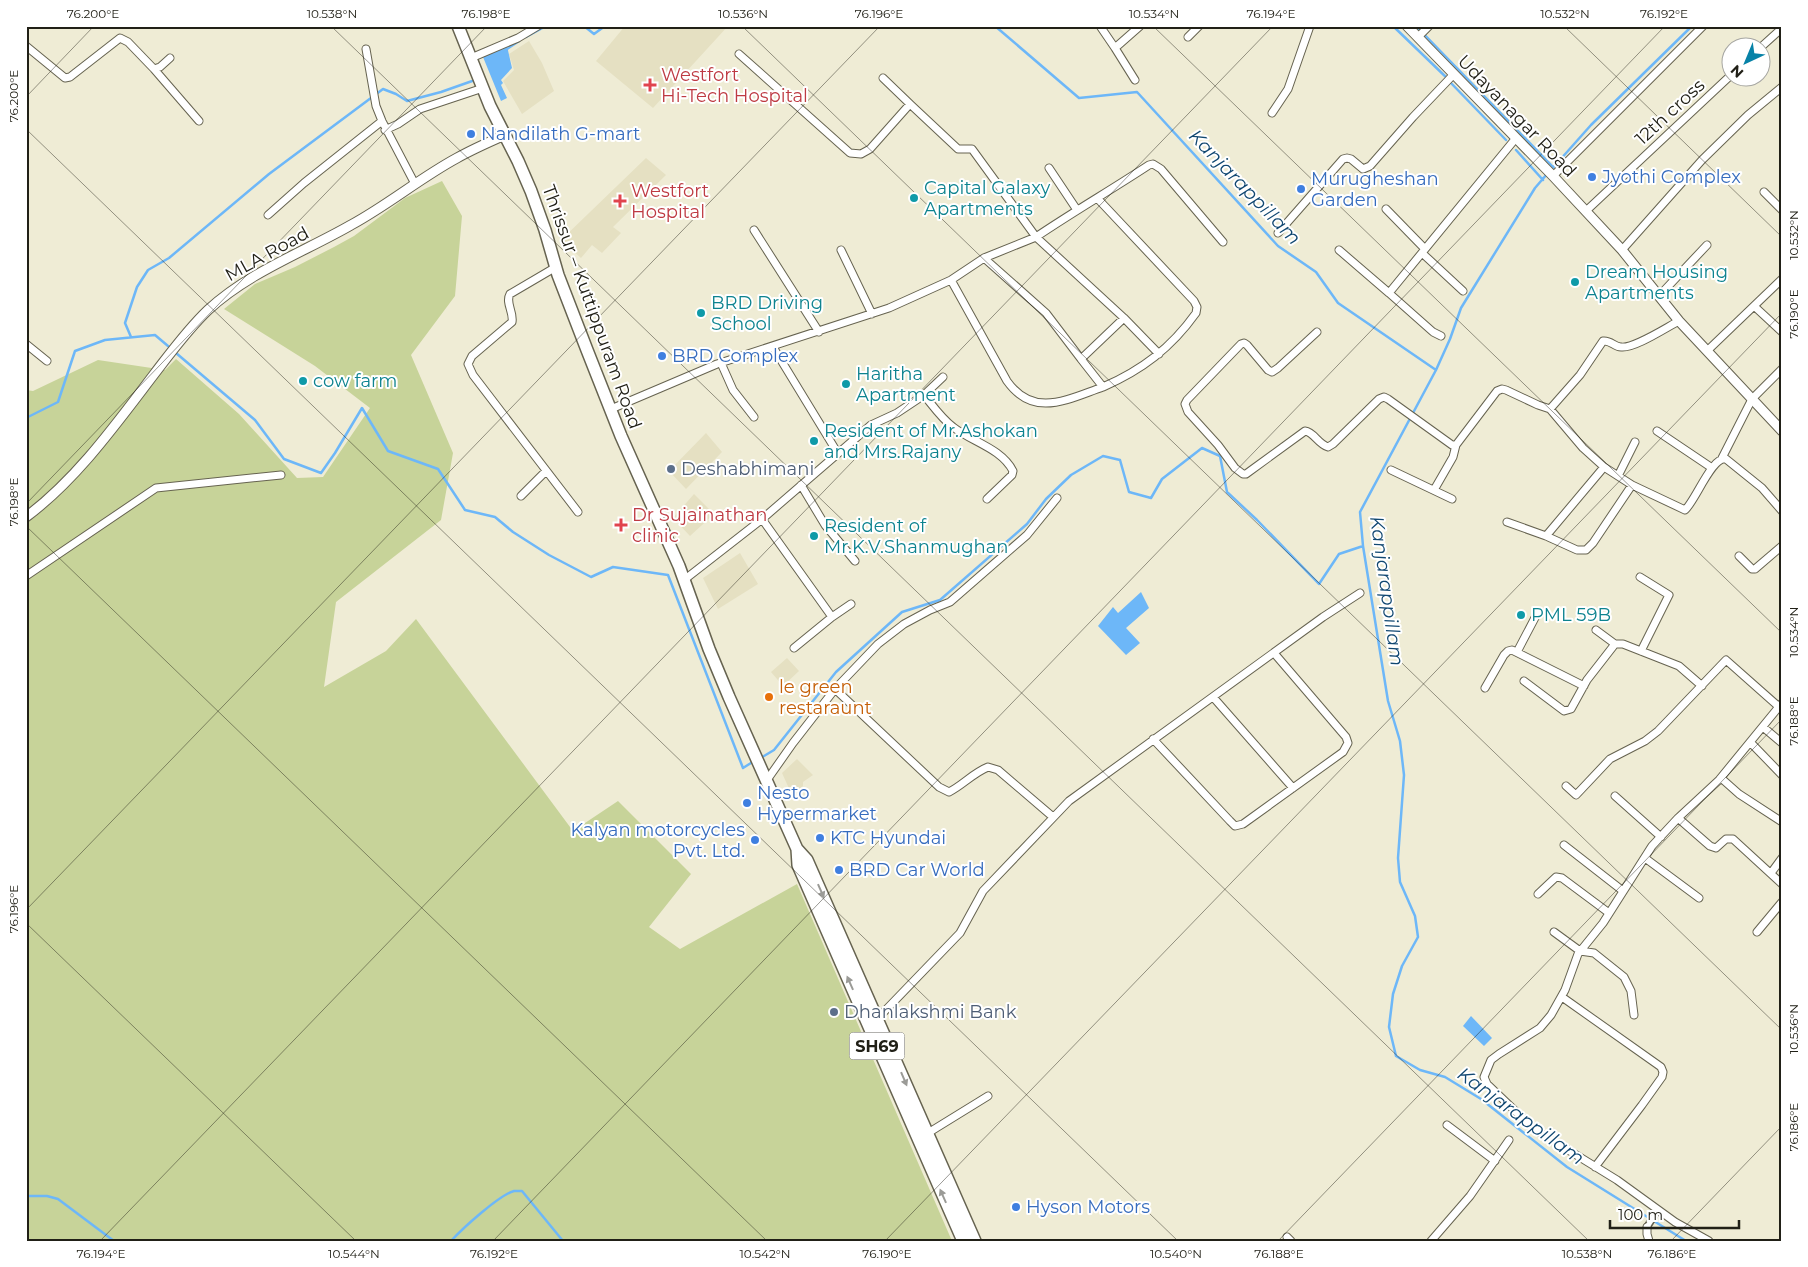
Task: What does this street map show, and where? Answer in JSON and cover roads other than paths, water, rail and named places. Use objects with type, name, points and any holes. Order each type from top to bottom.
[{"type":"main road","name":"Thrissur – Kuttippuram Road","points":[[458,26],[480,82],[531,191],[546,230],[556,267],[610,409],[684,580],[725,689],[797,849],[807,860],[975,1241]]},
{"type":"main road","name":"Thrissur – Kuttippuram Road","points":[[797,849],[798,864],[963,1241]]},
{"type":"street","points":[[471,58],[518,38],[538,26]]},
{"type":"street","points":[[1100,26],[1135,80]]},
{"type":"street","points":[[1115,48],[1140,26]]},
{"type":"street","points":[[1188,37],[1198,26]]},
{"type":"street","points":[[1272,113],[1288,89],[1310,26]]},
{"type":"street","name":"Udayanagar Road","points":[[1407,26],[1424,32],[1454,74],[1622,250],[1679,320],[1782,431]]},
{"type":"street","points":[[1550,173],[1703,26]]},
{"type":"street","points":[[1770,39],[1781,29]]},
{"type":"street","points":[[26,46],[64,78],[70,77],[120,38],[128,42],[154,69],[199,121]]},
{"type":"street","points":[[366,49],[374,96],[385,130],[415,184]]},
{"type":"street","points":[[739,54],[850,153],[861,154],[870,149],[910,104]]},
{"type":"street","points":[[154,69],[160,67],[170,58]]},
{"type":"street","points":[[1278,233],[1343,159],[1351,159],[1363,169],[1370,166],[1454,74]]},
{"type":"street","points":[[883,78],[958,149],[972,149],[1036,237],[1124,318],[1159,354]]},
{"type":"street","points":[[385,130],[420,110],[480,82]]},
{"type":"street","name":"12th cross","points":[[1586,211],[1720,85]]},
{"type":"street","points":[[1622,250],[1702,160],[1748,115],[1782,87]]},
{"type":"street","points":[[268,215],[304,183],[382,121]]},
{"type":"street","name":"MLA Road","points":[[26,518],[39,508],[80,466],[112,429],[175,345],[208,310],[248,280],[358,222],[456,158],[505,135]]},
{"type":"street","points":[[1389,293],[1516,138]]},
{"type":"street","points":[[610,409],[720,363],[819,332],[898,304],[951,280],[984,258],[1036,237],[1149,165],[1154,164],[1162,170],[1223,242]]},
{"type":"street","points":[[1049,168],[1077,210]]},
{"type":"street","points":[[1764,192],[1782,210]]},
{"type":"street","points":[[951,280],[1007,381],[1018,394],[1028,400],[1052,404],[1104,387],[1135,371],[1159,354],[1184,330],[1196,313],[1197,307],[1194,301],[1098,198]]},
{"type":"street","points":[[1386,209],[1463,290]]},
{"type":"street","points":[[754,230],[819,332]]},
{"type":"street","points":[[1659,296],[1708,245]]},
{"type":"street","points":[[841,250],[872,314]]},
{"type":"street","points":[[1339,250],[1441,336]]},
{"type":"street","points":[[984,258],[1046,314],[1104,387]]},
{"type":"street","points":[[556,267],[510,294],[508,302],[512,312],[512,322],[472,356],[468,364],[472,375],[578,512]]},
{"type":"street","points":[[1707,351],[1782,279]]},
{"type":"street","points":[[1754,306],[1782,332]]},
{"type":"street","points":[[1081,359],[1124,318]]},
{"type":"street","points":[[1550,409],[1580,375],[1603,341],[1610,342],[1619,347],[1629,346],[1648,338],[1679,320]]},
{"type":"street","points":[[1317,332],[1272,372],[1268,370],[1244,342],[1187,400],[1185,404],[1188,412],[1218,445],[1235,468],[1246,474],[1304,431],[1309,431],[1324,446],[1328,447],[1379,399],[1384,397],[1452,445],[1456,445]]},
{"type":"street","points":[[26,344],[47,361]]},
{"type":"street","points":[[772,347],[837,452]]},
{"type":"street","points":[[720,363],[734,390],[754,417]]},
{"type":"street","points":[[1434,490],[1453,457],[1456,445],[1497,391],[1502,389],[1550,409],[1583,448],[1604,467],[1632,485],[1685,510],[1712,468],[1722,458],[1752,398],[1782,369]]},
{"type":"street","points":[[684,580],[762,519],[837,452],[871,425],[896,413],[924,395],[943,378]]},
{"type":"street","points":[[924,395],[954,429],[998,454],[1010,466],[1013,471],[1012,475],[987,499]]},
{"type":"street","points":[[1657,432],[1712,468]]},
{"type":"street","points":[[1618,476],[1635,442]]},
{"type":"street","points":[[1722,458],[1726,459],[1762,488],[1782,511]]},
{"type":"street","points":[[1546,536],[1604,467]]},
{"type":"street","points":[[1391,470],[1452,499]]},
{"type":"street","points":[[521,496],[546,471]]},
{"type":"street","points":[[26,576],[156,488],[281,476]]},
{"type":"street","points":[[801,485],[825,525],[855,561]]},
{"type":"street","points":[[1507,522],[1546,536],[1570,548],[1581,551],[1586,550],[1593,543],[1632,485]]},
{"type":"street","points":[[767,780],[835,689],[878,644],[904,624],[950,602],[1027,535],[1057,498]]},
{"type":"street","points":[[762,519],[832,617]]},
{"type":"street","points":[[1740,556],[1752,569],[1755,569],[1782,546]]},
{"type":"street","points":[[1640,577],[1669,595],[1641,651]]},
{"type":"street","points":[[878,1018],[960,933],[983,891],[1069,801],[1360,592]]},
{"type":"street","points":[[794,648],[851,604]]},
{"type":"street","points":[[1517,652],[1538,612]]},
{"type":"street","points":[[1596,630],[1615,644],[1623,644],[1679,666],[1702,686]]},
{"type":"street","points":[[1524,681],[1564,711],[1571,709],[1584,686],[1615,644]]},
{"type":"street","points":[[1485,688],[1504,655],[1512,650],[1584,686]]},
{"type":"street","points":[[1153,739],[1235,826],[1243,824],[1343,752],[1348,743],[1346,737],[1274,653]]},
{"type":"street","points":[[1566,786],[1576,795],[1610,759],[1646,741],[1658,731],[1726,660],[1780,705],[1721,778],[1678,818],[1644,858],[1580,952],[1562,997],[1551,1015],[1540,1028],[1492,1060],[1484,1077],[1487,1084],[1534,1129],[1595,1167],[1657,1211],[1709,1241]]},
{"type":"street","points":[[835,689],[939,787],[949,792],[988,767],[998,770],[1053,817]]},
{"type":"street","points":[[1213,697],[1293,788]]},
{"type":"street","points":[[1763,727],[1782,743]]},
{"type":"street","points":[[1751,743],[1782,775]]},
{"type":"street","points":[[1721,778],[1739,794],[1782,822]]},
{"type":"street","points":[[1615,796],[1661,837]]},
{"type":"street","points":[[1678,818],[1710,846],[1716,848],[1726,839],[1733,839],[1782,884]]},
{"type":"street","points":[[1564,845],[1623,891]]},
{"type":"street","points":[[1644,858],[1699,898]]},
{"type":"street","points":[[1771,873],[1782,858]]},
{"type":"street","points":[[1538,894],[1556,877],[1562,878],[1609,912]]},
{"type":"street","points":[[1757,932],[1782,902]]},
{"type":"street","points":[[1554,932],[1580,952],[1594,953],[1624,976],[1631,991],[1634,1015]]},
{"type":"street","points":[[1562,997],[1661,1067],[1663,1072],[1662,1078],[1595,1167]]},
{"type":"street","points":[[928,1133],[988,1096]]},
{"type":"street","points":[[1447,1125],[1494,1161]]},
{"type":"street","points":[[1431,1241],[1470,1196],[1509,1140]]},
{"type":"street","points":[[1649,1241],[1646,1234],[1647,1226],[1657,1211]]},
{"type":"water","points":[[507,46],[512,68],[501,80],[503,83],[501,85],[507,98],[501,101],[483,57]]},
{"type":"water","points":[[1141,592],[1149,608],[1126,628],[1140,643],[1126,655],[1098,626],[1113,607],[1118,613]]},
{"type":"water","points":[[1471,1016],[1492,1038],[1484,1046],[1463,1026]]},
{"type":"waterway","points":[[526,37],[546,26]]},
{"type":"waterway","points":[[584,26],[594,34],[605,26]]},
{"type":"waterway","name":"Kanjarappillam","points":[[995,26],[1079,98],[1137,92],[1278,246],[1316,272],[1338,303],[1436,370],[1360,512],[1363,546],[1388,701],[1400,741],[1404,775],[1398,858],[1400,882],[1415,916],[1418,937],[1402,966],[1393,994],[1389,1027],[1396,1056],[1420,1070],[1445,1077],[1481,1099],[1567,1167],[1686,1241]]},
{"type":"waterway","points":[[1393,26],[1448,79]]},
{"type":"waterway","points":[[1416,26],[1553,167]]},
{"type":"waterway","points":[[1551,170],[1591,125],[1692,26]]},
{"type":"waterway","points":[[507,49],[519,41]]},
{"type":"waterway","points":[[131,337],[125,323],[137,287],[148,270],[169,258],[269,174],[383,89],[407,101],[475,80]]},
{"type":"waterway","points":[[1450,82],[1506,140]]},
{"type":"waterway","points":[[1516,150],[1543,180]]},
{"type":"waterway","points":[[1436,370],[1461,308],[1535,188],[1547,174]]},
{"type":"waterway","points":[[26,418],[58,402],[75,351],[105,340],[155,335],[168,346]]},
{"type":"waterway","points":[[176,353],[255,420],[284,459],[321,473],[362,408],[388,451],[438,469],[465,510],[495,517],[513,532],[549,555],[591,577],[613,567],[668,575],[743,768],[751,763]]},
{"type":"waterway","points":[[764,756],[774,750],[836,672],[902,612],[940,600],[1027,524],[1046,499],[1071,475],[1103,456],[1120,460],[1129,492],[1151,498],[1162,479],[1202,448],[1220,456],[1227,492],[1319,584],[1339,554],[1363,546]]},
{"type":"waterway","points":[[451,1241],[490,1205],[514,1191],[522,1191],[563,1241]]},
{"type":"waterway","points":[[26,1196],[47,1196],[58,1199],[114,1241]]},
{"type":"place","name":"Westfort Hi-Tech Hospital","points":[[650,85]]},
{"type":"place","name":"Nandilath G-mart","points":[[471,134]]},
{"type":"place","name":"Jyothi Complex","points":[[1592,177]]},
{"type":"place","name":"Murugheshan Garden","points":[[1301,189]]},
{"type":"place","name":"Capital Galaxy Apartments","points":[[914,198]]},
{"type":"place","name":"Westfort Hospital","points":[[620,201]]},
{"type":"place","name":"Dream Housing Apartments","points":[[1575,282]]},
{"type":"place","name":"BRD Driving School","points":[[701,313]]},
{"type":"place","name":"BRD Complex","points":[[662,356]]},
{"type":"place","name":"cow farm","points":[[303,381]]},
{"type":"place","name":"Haritha Apartment","points":[[846,384]]},
{"type":"place","name":"Resident of Mr.Ashokan and Mrs.Rajany","points":[[814,441]]},
{"type":"place","name":"Deshabhimani","points":[[671,469]]},
{"type":"place","name":"Dr Sujainathan clinic","points":[[621,525]]},
{"type":"place","name":"Resident of Mr.K.V.Shanmughan","points":[[814,536]]},
{"type":"place","name":"PML 59B","points":[[1521,615]]},
{"type":"place","name":"le green restaraunt","points":[[769,697]]},
{"type":"place","name":"Nesto Hypermarket","points":[[747,803]]},
{"type":"place","name":"KTC Hyundai","points":[[820,838]]},
{"type":"place","name":"Kalyan motorcycles Pvt. Ltd.","points":[[755,840]]},
{"type":"place","name":"BRD Car World","points":[[839,870]]},
{"type":"place","name":"Dhanlakshmi Bank","points":[[834,1012]]},
{"type":"place","name":"Hyson Motors","points":[[1016,1207]]}]
